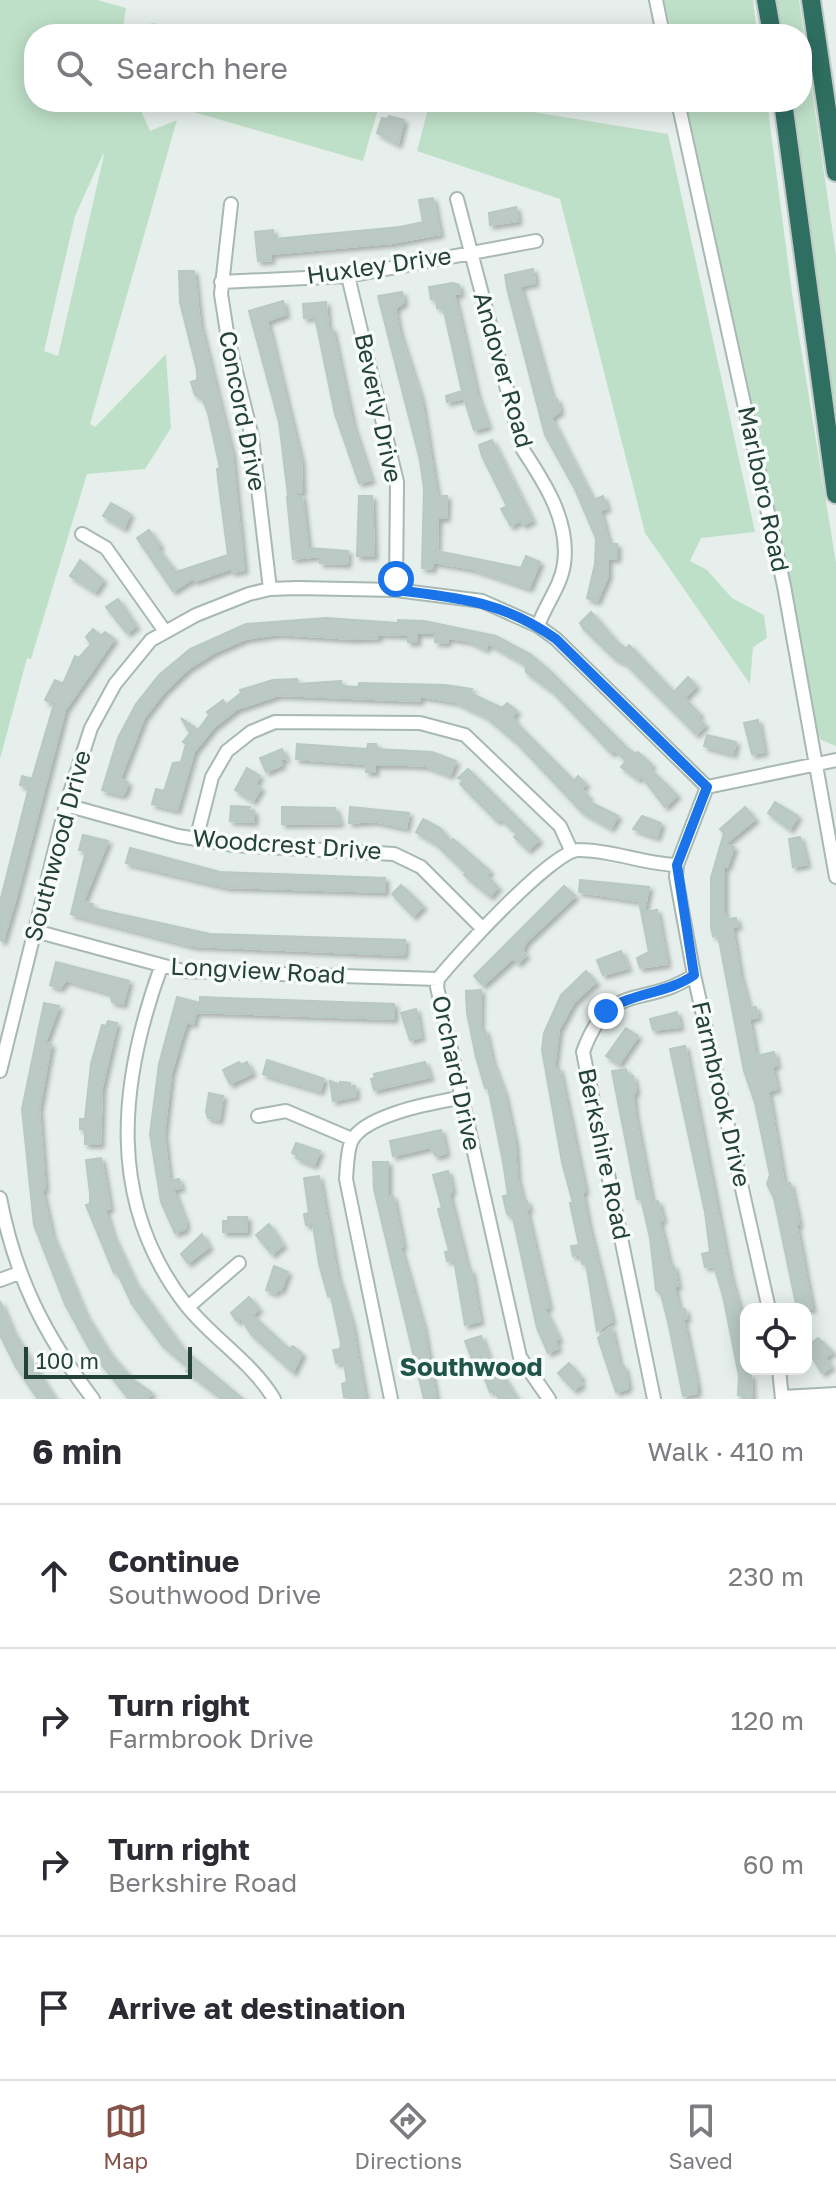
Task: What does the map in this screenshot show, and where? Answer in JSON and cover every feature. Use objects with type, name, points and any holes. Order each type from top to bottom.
[{"type":"highway","points":[[766,0],[770,24]]},
{"type":"highway","points":[[811,0],[836,172]]},
{"type":"highway","points":[[784,112],[836,494]]},
{"type":"street","points":[[656,0],[661,24]]},
{"type":"street","name":"Marlboro Road","points":[[680,112],[784,586],[836,877]]},
{"type":"street","name":"Andover Road","points":[[457,199],[523,450],[542,479],[564,532],[564,565],[538,626]]},
{"type":"street","name":"Concord Drive","points":[[231,204],[221,282],[228,339],[252,437],[270,589]]},
{"type":"street","name":"Huxley Drive","points":[[221,282],[348,276],[536,241]]},
{"type":"street","name":"Beverly Drive","points":[[348,276],[397,482],[396,590]]},
{"type":"street","points":[[82,534],[106,548],[164,630]]},
{"type":"street","name":"Southwood Drive","points":[[0,1071],[66,805],[91,728],[115,684],[151,640],[164,630],[270,589],[396,590],[482,601],[538,626],[556,639],[707,787]]},
{"type":"street","points":[[196,840],[212,777],[227,751],[251,732],[275,722],[420,723],[465,735],[560,826],[571,850],[677,865]]},
{"type":"street","points":[[707,787],[836,760]]},
{"type":"street","name":"Farmbrook Drive","points":[[707,787],[677,865],[694,975],[768,1303]]},
{"type":"street","name":"Woodcrest Drive","points":[[66,805],[196,840],[394,854],[421,867],[483,929]]},
{"type":"street","name":"Orchard Drive","points":[[549,1399],[520,1357],[459,1098],[438,979],[483,929],[559,856],[571,850]]},
{"type":"street","name":"Longview Road","points":[[35,931],[183,971],[438,979]]},
{"type":"street","points":[[161,967],[130,1082],[126,1147],[138,1212],[161,1268],[188,1307],[225,1349],[254,1372],[274,1399]]},
{"type":"street","name":"Berkshire Road","points":[[654,1399],[583,1052],[592,1025],[606,1011],[625,998],[677,986],[694,975]]},
{"type":"street","points":[[391,1399],[346,1179],[352,1139],[376,1120],[459,1098]]},
{"type":"street","points":[[258,1116],[286,1111],[352,1139]]},
{"type":"street","points":[[0,1198],[19,1273],[37,1317],[93,1399]]},
{"type":"street","points":[[188,1307],[239,1263]]},
{"type":"street","points":[[0,1280],[19,1273]]},
{"type":"street","points":[[780,1375],[782,1398],[836,1394]]},
{"type":"green space","points":[[0,0],[97,0],[126,8],[123,24],[24,24],[24,112],[141,112],[150,131],[177,120],[90,424],[95,427],[166,354],[171,428],[145,469],[87,474],[31,659],[27,658],[0,759]],"holes":[[[103,154],[58,356],[44,351],[75,216]]]},
{"type":"green space","points":[[664,0],[753,0],[756,24],[670,24]]},
{"type":"green space","points":[[772,0],[799,0],[802,24],[776,24]]},
{"type":"green space","points":[[812,90],[836,255],[836,431],[788,112],[812,112]]},
{"type":"green space","points":[[193,112],[377,112],[363,161]]},
{"type":"green space","points":[[427,112],[533,112],[668,134],[755,532],[701,538],[690,561],[707,570],[732,598],[764,615],[767,638],[753,647],[750,684],[645,533],[560,199],[417,151]]},
{"type":"green space","points":[[688,112],[768,112],[792,293],[836,563],[836,746],[821,740],[817,731],[788,570]]},
{"type":"building","points":[[389,116],[404,120],[398,144],[377,133],[382,118],[388,119]]},
{"type":"building","points":[[433,198],[440,234],[392,243],[270,254],[271,260],[258,261],[255,232],[273,230],[274,239],[400,227],[423,222],[419,200]]},
{"type":"building","points":[[516,207],[518,221],[490,225],[489,213]]},
{"type":"building","points":[[533,269],[535,283],[520,286],[550,391],[553,400],[557,399],[560,411],[551,418],[593,500],[603,496],[607,508],[600,510],[609,544],[617,544],[617,558],[608,559],[608,576],[597,601],[587,598],[595,564],[596,538],[575,489],[545,435],[507,288],[505,275]]},
{"type":"building","points":[[179,271],[194,271],[200,324],[232,454],[244,570],[232,572],[232,568],[195,581],[194,578],[173,591],[137,538],[149,530],[160,546],[157,548],[176,572],[228,555],[217,469],[220,468],[208,413],[202,398],[195,395],[191,382],[197,380],[197,370],[180,302]]},
{"type":"building","points":[[459,285],[460,294],[454,294],[477,395],[488,426],[474,430],[464,398],[447,402],[446,396],[462,391],[443,307],[437,308],[436,298],[431,299],[429,287]]},
{"type":"building","points":[[402,292],[404,302],[395,309],[399,331],[421,399],[437,496],[447,496],[446,518],[438,518],[437,551],[521,568],[526,556],[540,562],[529,588],[473,569],[433,562],[432,569],[422,568],[424,489],[420,460],[378,296]]},
{"type":"building","points":[[283,301],[286,314],[267,321],[301,461],[302,492],[288,495],[279,422],[249,311]]},
{"type":"building","points":[[326,302],[328,329],[332,328],[353,426],[371,480],[359,483],[335,414],[315,317],[304,318],[303,304]]},
{"type":"building","points":[[492,440],[532,520],[523,525],[521,520],[511,526],[501,509],[507,506],[479,445]]},
{"type":"building","points":[[302,496],[308,548],[348,551],[347,564],[320,563],[320,556],[293,559],[287,497]]},
{"type":"building","points":[[359,496],[372,496],[374,556],[357,556]]},
{"type":"building","points":[[111,503],[130,514],[124,528],[103,516]]},
{"type":"building","points":[[80,560],[103,580],[95,592],[70,576]]},
{"type":"building","points":[[118,599],[136,626],[127,633],[106,607]]},
{"type":"building","points":[[591,612],[616,641],[626,649],[629,645],[674,692],[688,677],[696,686],[684,698],[700,714],[697,717],[705,725],[696,734],[625,663],[614,658],[583,628],[580,623]]},
{"type":"building","points":[[326,618],[398,623],[398,620],[424,621],[496,636],[530,654],[550,671],[627,748],[636,754],[638,752],[652,765],[649,768],[677,795],[665,807],[641,776],[638,779],[621,767],[626,761],[615,750],[611,753],[553,692],[526,672],[525,664],[488,643],[486,649],[469,641],[448,638],[447,643],[435,642],[436,633],[417,633],[417,642],[408,642],[408,635],[378,634],[378,638],[352,639],[278,634],[245,639],[215,652],[188,669],[164,692],[144,718],[120,779],[128,782],[125,792],[122,795],[102,790],[118,738],[136,704],[159,675],[190,649],[246,624]]},
{"type":"building","points":[[93,629],[101,636],[105,632],[114,639],[65,710],[3,941],[0,940],[0,902],[29,787],[20,785],[22,776],[32,779],[54,704],[45,700],[55,680],[63,684],[75,656],[79,658],[91,644],[86,637]]},
{"type":"building","points":[[297,679],[297,684],[341,681],[341,686],[358,687],[359,683],[445,685],[472,689],[470,693],[502,708],[507,703],[517,711],[512,716],[518,725],[574,781],[578,776],[586,784],[581,789],[589,797],[586,800],[618,816],[611,828],[582,812],[517,743],[485,716],[456,702],[420,696],[420,701],[279,695],[237,709],[214,727],[194,752],[177,810],[152,804],[156,789],[164,791],[173,763],[181,762],[186,744],[183,742],[190,733],[181,718],[198,730],[209,715],[207,712],[223,700],[226,705],[241,693],[240,690],[273,680]]},
{"type":"building","points":[[758,720],[764,752],[752,754],[744,723]]},
{"type":"building","points":[[707,735],[736,742],[733,754],[704,746]]},
{"type":"building","points":[[297,744],[367,749],[368,744],[376,744],[376,749],[432,752],[456,761],[450,775],[426,766],[408,765],[375,765],[375,772],[366,772],[367,764],[296,759]]},
{"type":"building","points":[[282,749],[286,759],[280,758],[282,765],[266,772],[260,758]]},
{"type":"building","points":[[247,768],[260,776],[255,784],[261,788],[253,801],[235,790]]},
{"type":"building","points":[[468,769],[539,840],[528,850],[514,837],[517,834],[500,818],[497,821],[460,784],[463,780],[458,778]]},
{"type":"building","points":[[775,802],[798,816],[790,829],[768,813]]},
{"type":"building","points":[[231,806],[250,807],[247,811],[254,811],[254,822],[230,821]]},
{"type":"building","points":[[282,807],[335,808],[340,823],[282,824]]},
{"type":"building","points":[[350,807],[409,813],[406,828],[374,821],[349,823]]},
{"type":"building","points":[[745,807],[755,819],[725,844],[734,847],[727,867],[724,866],[724,912],[727,919],[736,918],[738,926],[732,927],[740,975],[749,1008],[756,1007],[758,1017],[749,1019],[756,1056],[774,1052],[777,1065],[772,1066],[777,1089],[768,1091],[784,1184],[790,1183],[799,1224],[796,1224],[811,1303],[796,1303],[774,1198],[767,1184],[770,1175],[755,1103],[744,1071],[718,935],[713,936],[711,927],[711,878],[724,833],[720,829]]},
{"type":"building","points":[[642,816],[661,823],[657,837],[633,829]]},
{"type":"building","points":[[423,819],[440,828],[450,841],[453,839],[490,871],[486,875],[498,887],[490,896],[464,875],[466,873],[435,843],[416,832]]},
{"type":"building","points":[[83,835],[108,841],[83,902],[93,904],[92,908],[210,934],[405,940],[404,955],[193,946],[71,914],[86,851],[79,850]]},
{"type":"building","points":[[800,837],[807,864],[793,867],[789,839]]},
{"type":"building","points":[[130,848],[220,872],[385,878],[385,892],[226,887],[126,863]]},
{"type":"building","points":[[580,880],[649,887],[644,912],[657,910],[667,964],[640,968],[637,958],[649,952],[639,901],[579,892]]},
{"type":"building","points":[[401,885],[423,906],[413,916],[392,894]]},
{"type":"building","points":[[564,886],[575,896],[527,941],[522,950],[526,955],[518,963],[513,958],[483,985],[474,976]]},
{"type":"building","points":[[621,951],[628,968],[603,975],[597,960]]},
{"type":"building","points":[[56,962],[129,981],[123,1004],[112,1002],[110,993],[66,980],[60,988],[50,985]]},
{"type":"building","points":[[586,971],[596,982],[574,1002],[559,1029],[554,1069],[559,1068],[585,1191],[582,1192],[588,1224],[612,1321],[597,1331],[586,1263],[582,1264],[580,1254],[573,1256],[571,1246],[579,1245],[570,1203],[573,1203],[562,1162],[542,1050],[544,1033],[561,995]]},
{"type":"building","points":[[481,990],[480,1031],[485,1030],[504,1093],[515,1144],[517,1178],[523,1202],[527,1201],[529,1209],[526,1210],[549,1307],[544,1308],[559,1339],[555,1341],[558,1348],[548,1353],[537,1328],[513,1218],[507,1214],[503,1196],[508,1195],[503,1162],[488,1087],[485,1088],[476,1057],[467,1013],[466,991]]},
{"type":"building","points":[[177,997],[200,1003],[200,997],[394,1004],[394,1019],[196,1012],[193,1024],[187,1022],[171,1074],[164,1134],[169,1177],[171,1181],[179,1179],[181,1188],[173,1189],[186,1223],[185,1229],[175,1233],[161,1202],[150,1134],[159,1064]]},
{"type":"building","points":[[44,1003],[59,1006],[45,1043],[51,1044],[39,1109],[45,1189],[42,1190],[52,1235],[85,1314],[110,1354],[132,1379],[152,1393],[146,1399],[129,1399],[90,1350],[65,1304],[34,1225],[22,1109]]},
{"type":"building","points":[[416,1009],[421,1037],[410,1040],[401,1013]]},
{"type":"building","points":[[677,1012],[680,1027],[653,1030],[650,1019]]},
{"type":"building","points":[[108,1021],[117,1023],[102,1087],[100,1144],[85,1144],[85,1129],[80,1129],[80,1119],[85,1119],[91,1064],[102,1025],[106,1026]]},
{"type":"building","points":[[626,1028],[638,1036],[619,1064],[606,1056]]},
{"type":"building","points":[[685,1046],[730,1275],[740,1311],[740,1375],[751,1375],[752,1399],[738,1395],[739,1376],[723,1296],[714,1266],[705,1267],[702,1254],[710,1252],[705,1212],[670,1049]]},
{"type":"building","points":[[267,1060],[324,1079],[320,1091],[263,1074]]},
{"type":"building","points":[[239,1062],[241,1065],[247,1062],[252,1073],[230,1084],[223,1070]]},
{"type":"building","points":[[425,1062],[430,1077],[374,1090],[371,1079],[375,1078],[374,1074]]},
{"type":"building","points":[[626,1069],[628,1077],[633,1076],[636,1090],[633,1096],[635,1115],[652,1203],[658,1201],[663,1220],[659,1221],[678,1286],[674,1286],[679,1310],[685,1309],[687,1318],[683,1319],[697,1393],[683,1396],[661,1294],[656,1290],[650,1238],[641,1198],[637,1199],[612,1071]]},
{"type":"building","points":[[330,1081],[341,1085],[340,1082],[350,1083],[350,1087],[355,1086],[356,1096],[333,1101]]},
{"type":"building","points":[[209,1093],[223,1096],[219,1120],[208,1118]]},
{"type":"building","points":[[441,1130],[446,1153],[436,1156],[430,1147],[393,1156],[390,1141]]},
{"type":"building","points":[[296,1143],[320,1151],[314,1165],[296,1158],[297,1155],[292,1153]]},
{"type":"building","points":[[101,1158],[110,1208],[105,1210],[113,1236],[134,1281],[184,1350],[243,1399],[222,1399],[186,1371],[189,1368],[162,1345],[132,1304],[117,1272],[114,1273],[86,1205],[90,1204],[90,1193],[86,1160]]},
{"type":"building","points":[[373,1162],[388,1162],[388,1197],[393,1196],[403,1246],[400,1247],[423,1326],[436,1399],[424,1399],[374,1189]]},
{"type":"building","points":[[448,1171],[452,1190],[449,1195],[468,1271],[471,1270],[480,1321],[465,1325],[454,1260],[447,1261],[445,1252],[449,1251],[433,1175]]},
{"type":"building","points":[[319,1176],[337,1275],[352,1325],[365,1398],[344,1397],[342,1384],[347,1382],[344,1362],[336,1363],[333,1350],[340,1349],[341,1343],[331,1296],[328,1296],[319,1264],[313,1225],[306,1225],[304,1214],[309,1213],[304,1178]]},
{"type":"building","points":[[228,1217],[247,1217],[247,1232],[223,1232],[223,1221],[228,1221]]},
{"type":"building","points":[[269,1224],[283,1245],[272,1254],[256,1235]]},
{"type":"building","points":[[202,1234],[209,1247],[188,1263],[181,1254]]},
{"type":"building","points":[[274,1266],[288,1272],[281,1290],[277,1288],[276,1293],[266,1290]]},
{"type":"building","points":[[249,1297],[259,1309],[252,1315],[289,1349],[293,1346],[302,1354],[293,1372],[251,1334],[241,1318],[237,1321],[231,1313]]},
{"type":"building","points":[[0,1301],[12,1330],[55,1399],[38,1399],[16,1367],[0,1335]]},
{"type":"building","points":[[611,1327],[620,1367],[624,1366],[628,1384],[627,1389],[616,1392],[598,1338]]},
{"type":"building","points":[[481,1336],[492,1367],[496,1365],[517,1399],[499,1399],[494,1390],[490,1392],[477,1358],[472,1359],[465,1341]]},
{"type":"building","points":[[818,1338],[833,1352],[825,1357],[831,1367],[822,1373],[812,1357],[812,1342]]},
{"type":"building","points":[[569,1363],[581,1377],[579,1380],[582,1384],[574,1390],[558,1373]]},
{"type":"district","name":"Southwood","points":[[471,1367]]},
{"type":"route","points":[[396,579],[396,590],[482,601],[538,626],[556,639],[707,787],[704,803],[677,865],[676,877],[694,975],[677,986],[625,998],[606,1011]]}]
